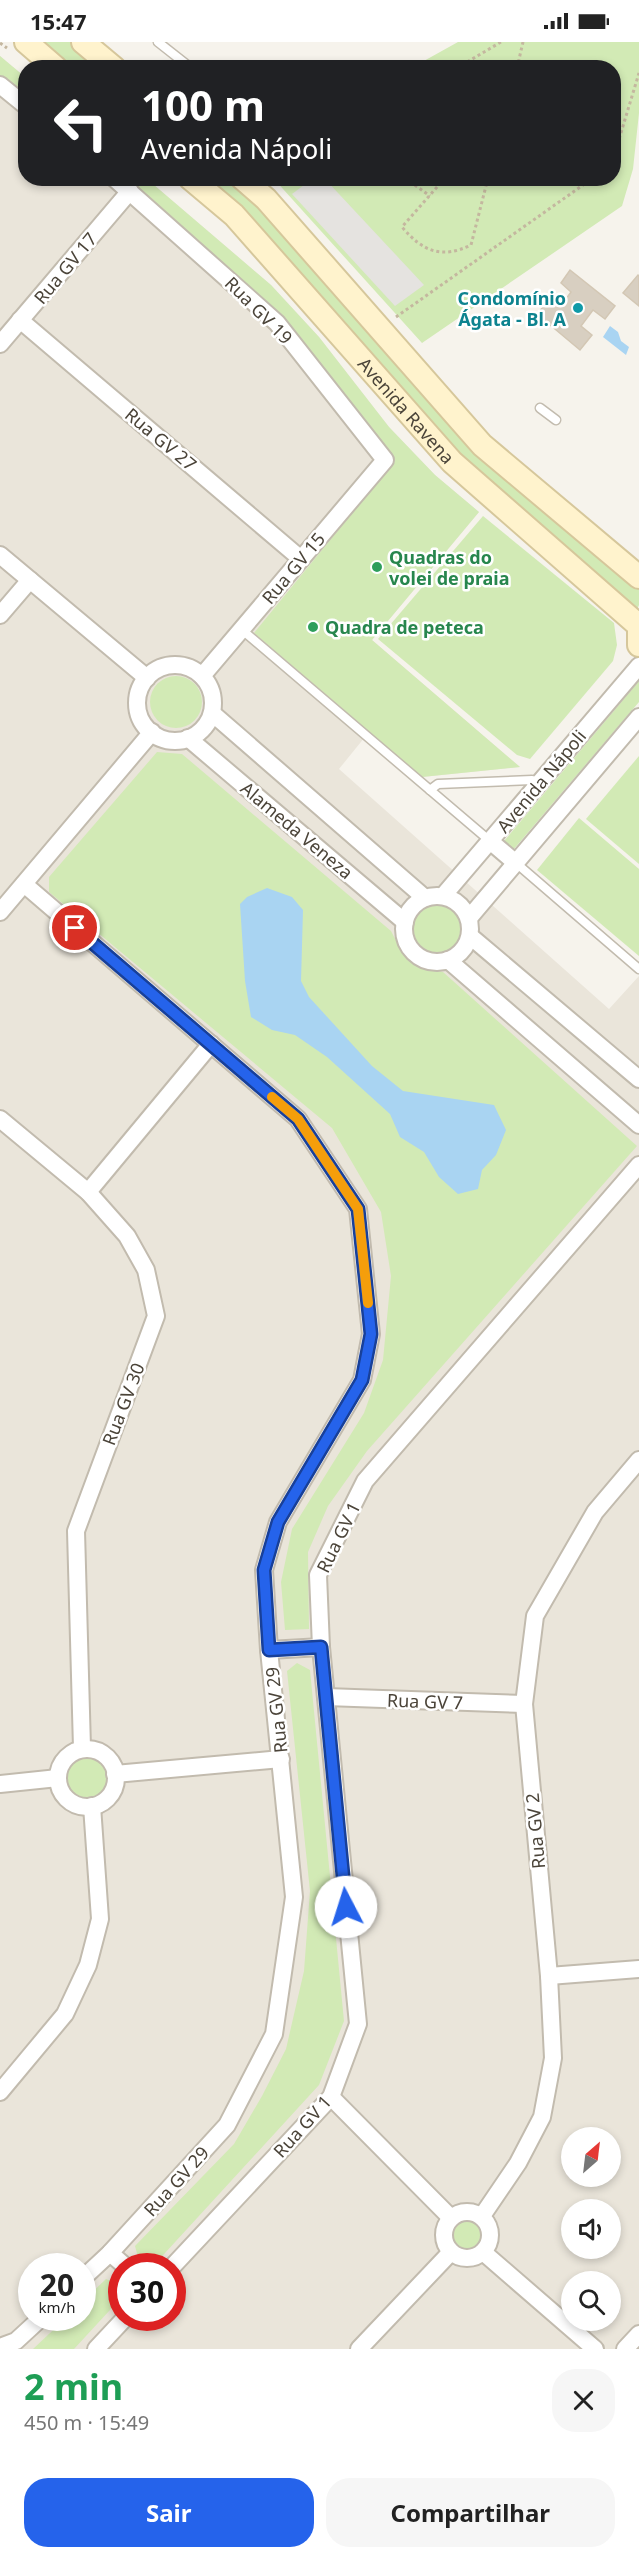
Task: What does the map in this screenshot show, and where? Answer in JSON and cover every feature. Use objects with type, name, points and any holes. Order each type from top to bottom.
[{"type":"main road","points":[[26,42],[47,60]]},
{"type":"main road","points":[[83,42],[104,60]]},
{"type":"main road","name":"Avenida Ravena","points":[[200,186],[234,215],[452,462],[639,631]]},
{"type":"main road","name":"Avenida Ravena","points":[[251,186],[266,200],[482,445],[639,577]]},
{"type":"street","points":[[0,85],[18,100]]},
{"type":"street","name":"Rua GV 19","points":[[124,186],[277,323],[385,460]]},
{"type":"street","name":"Rua GV 17","points":[[0,344],[130,191]]},
{"type":"street","name":"Rua GV 27","points":[[20,320],[301,559]]},
{"type":"street","name":"Rua GV 15","points":[[202,676],[385,460]]},
{"type":"street","points":[[0,555],[147,678]]},
{"type":"street","points":[[0,615],[30,580]]},
{"type":"street","points":[[174,665],[191,669],[202,676],[212,693],[212,713],[207,724],[199,733],[176,740],[163,738],[152,732],[144,723],[137,700],[140,688],[147,678],[156,670],[174,665]]},
{"type":"street","name":"Avenida Nápoli","points":[[443,896],[639,666]]},
{"type":"street","name":"Alameda Veneza","points":[[212,713],[425,898]]},
{"type":"street","name":"Avenida Nápoli","points":[[469,918],[639,717]]},
{"type":"street","points":[[0,912],[152,732]]},
{"type":"street","name":"Alameda Veneza","points":[[188,738],[405,922]]},
{"type":"street","points":[[490,841],[516,863]]},
{"type":"street","name":"Rua GV 29","points":[[24,884],[298,1119],[358,1209],[371,1334],[362,1380],[278,1522],[264,1570],[269,1650],[294,1897],[274,2034],[227,2125],[110,2253]]},
{"type":"street","points":[[443,896],[459,904],[469,918],[470,936],[458,955],[448,960],[428,960],[412,950],[407,941],[405,922],[416,903],[425,898],[443,896]]},
{"type":"street","points":[[470,936],[639,1078]]},
{"type":"street","points":[[448,960],[639,1125]]},
{"type":"street","points":[[88,1192],[211,1044]]},
{"type":"street","name":"Rua GV 30","points":[[0,1119],[88,1192],[127,1236],[147,1270],[156,1316],[76,1531],[82,1748]]},
{"type":"street","name":"Rua GV 1","points":[[185,2253],[331,2097],[358,2024],[321,1647],[318,1575],[365,1481],[639,1165]]},
{"type":"street","name":"Rua GV 2","points":[[482,2216],[518,2163],[542,2117],[553,2058],[549,1976],[524,1704],[535,1616],[595,1512],[639,1460]]},
{"type":"street","points":[[269,1650],[321,1647]]},
{"type":"street","name":"Rua GV 7","points":[[326,1697],[524,1704]]},
{"type":"street","points":[[82,1748],[105,1755],[111,1761],[115,1774],[111,1794],[106,1800],[92,1806],[75,1803],[68,1799],[61,1791],[58,1778],[62,1763],[82,1748]]},
{"type":"street","points":[[115,1774],[281,1759]]},
{"type":"street","points":[[0,1784],[58,1778]]},
{"type":"street","points":[[0,2092],[65,2014],[88,1965],[100,1919],[92,1806]]},
{"type":"street","points":[[549,1976],[639,1969]]},
{"type":"street","points":[[331,2097],[451,2218]]},
{"type":"street","points":[[470,2211],[482,2216],[487,2222],[491,2236],[483,2252],[464,2257],[452,2252],[445,2237],[445,2229],[451,2218],[470,2211]]},
{"type":"street","points":[[359,2349],[452,2252]]},
{"type":"street","points":[[483,2252],[595,2349]]},
{"type":"street","name":"Rua GV 29","points":[[96,2266],[108,2255]]},
{"type":"street","points":[[0,2347],[16,2341],[27,2331]]},
{"type":"street","points":[[96,2349],[113,2331]]},
{"type":"street","points":[[625,2349],[639,2334]]},
{"type":"lane","points":[[158,42],[180,60]]},
{"type":"lane","points":[[540,408],[556,420]]},
{"type":"lane","points":[[241,629],[490,841]]},
{"type":"lane","points":[[430,790],[438,784],[532,780],[540,783]]},
{"type":"lane","points":[[516,863],[639,969]]},
{"type":"path","points":[[471,60],[501,42]]},
{"type":"path","points":[[519,60],[523,42]]},
{"type":"path","points":[[621,133],[639,73]]},
{"type":"path","points":[[416,186],[430,196]]},
{"type":"path","points":[[438,186],[402,227],[420,245],[436,252],[457,252],[471,245],[486,186]]},
{"type":"path","points":[[380,328],[582,186]]},
{"type":"shaded area","points":[[0,56],[18,71],[18,186],[155,186],[271,285],[319,337],[389,427],[435,475],[479,512],[372,640],[520,767],[422,777],[369,732],[339,769],[609,1009],[639,976],[639,2349],[0,2349]]},
{"type":"shaded area","points":[[303,186],[332,186],[424,285],[395,306],[292,194]]},
{"type":"green space","points":[[36,42],[73,42],[95,60],[59,60]]},
{"type":"green space","points":[[458,42],[639,42],[639,113],[633,169],[622,206],[422,343],[280,186],[621,186],[621,60],[426,60]]},
{"type":"green space","points":[[0,56],[18,71],[18,92],[0,77]]},
{"type":"green space","points":[[132,186],[155,186],[271,285],[319,337],[389,427],[435,475],[479,512],[372,640],[520,767],[422,777],[254,633],[394,462],[284,320]]},
{"type":"green space","points":[[207,186],[238,186],[426,388],[639,583],[639,605],[636,612],[514,511]]},
{"type":"green space","points":[[483,516],[614,623],[617,645],[613,661],[530,759],[517,755],[378,639]]},
{"type":"green space","points":[[176,676],[190,680],[198,688],[202,702],[198,716],[190,724],[176,728],[162,724],[154,716],[150,702],[154,688],[162,680]]},
{"type":"green space","points":[[639,681],[639,702],[514,849],[510,850],[504,845],[504,841]]},
{"type":"green space","points":[[157,752],[182,754],[391,931],[401,949],[411,960],[423,967],[443,972],[637,1146],[367,1451],[328,1506],[308,1552],[309,1629],[285,1630],[281,1582],[292,1529],[364,1413],[383,1360],[391,1276],[381,1212],[332,1128],[49,892],[49,877]]},
{"type":"green space","points":[[639,756],[639,864],[586,819]]},
{"type":"green space","points":[[579,818],[639,869],[639,956],[537,870]]},
{"type":"green space","points":[[437,905],[454,912],[461,929],[454,946],[437,953],[420,946],[413,929],[420,912]]},
{"type":"green space","points":[[297,1663],[310,1670],[344,2021],[319,2085],[165,2253],[137,2253],[135,2246],[234,2144],[286,2049],[304,1971],[310,1891],[287,1671]]},
{"type":"green space","points":[[87,1758],[95,1759],[101,1764],[106,1770],[106,1786],[101,1792],[95,1797],[87,1798],[79,1797],[73,1792],[68,1786],[67,1778],[68,1770],[73,1764],[79,1759]]},
{"type":"green space","points":[[467,2217],[479,2221],[483,2233],[479,2245],[467,2249],[455,2245],[451,2233],[455,2221]]},
{"type":"green space","points":[[106,2279],[108,2280],[108,2312],[96,2325],[96,2289]]},
{"type":"green space","points":[[52,2331],[91,2331],[74,2349],[33,2349]]},
{"type":"water","points":[[610,326],[618,332],[621,341],[629,347],[626,355],[603,337]]},
{"type":"water","points":[[267,888],[292,897],[303,910],[301,981],[309,997],[372,1066],[403,1091],[494,1105],[506,1130],[496,1155],[482,1170],[478,1189],[458,1194],[439,1177],[424,1152],[400,1137],[390,1114],[327,1057],[295,1035],[272,1030],[251,1017],[245,981],[240,904],[247,897]]},
{"type":"building","name":"Condomínio Ágata - Bl. A","points":[[570,270],[615,306],[605,319],[593,310],[581,326],[592,335],[580,350],[537,314],[551,298],[561,306],[571,292],[561,283]]},
{"type":"building","points":[[639,276],[639,306],[623,293]]},
{"type":"slow traffic","points":[[272,1097],[298,1119],[358,1209],[368,1303]]},
{"type":"place","name":"Condomínio Ágata - Bl. A","points":[[578,308]]},
{"type":"place","name":"Quadras do volei de praia","points":[[377,567]]},
{"type":"place","name":"Quadra de peteca","points":[[313,627]]},
{"type":"route","points":[[75,928],[298,1119],[358,1209],[371,1334],[362,1380],[278,1522],[264,1570],[269,1650],[321,1647],[346,1907]]}]
